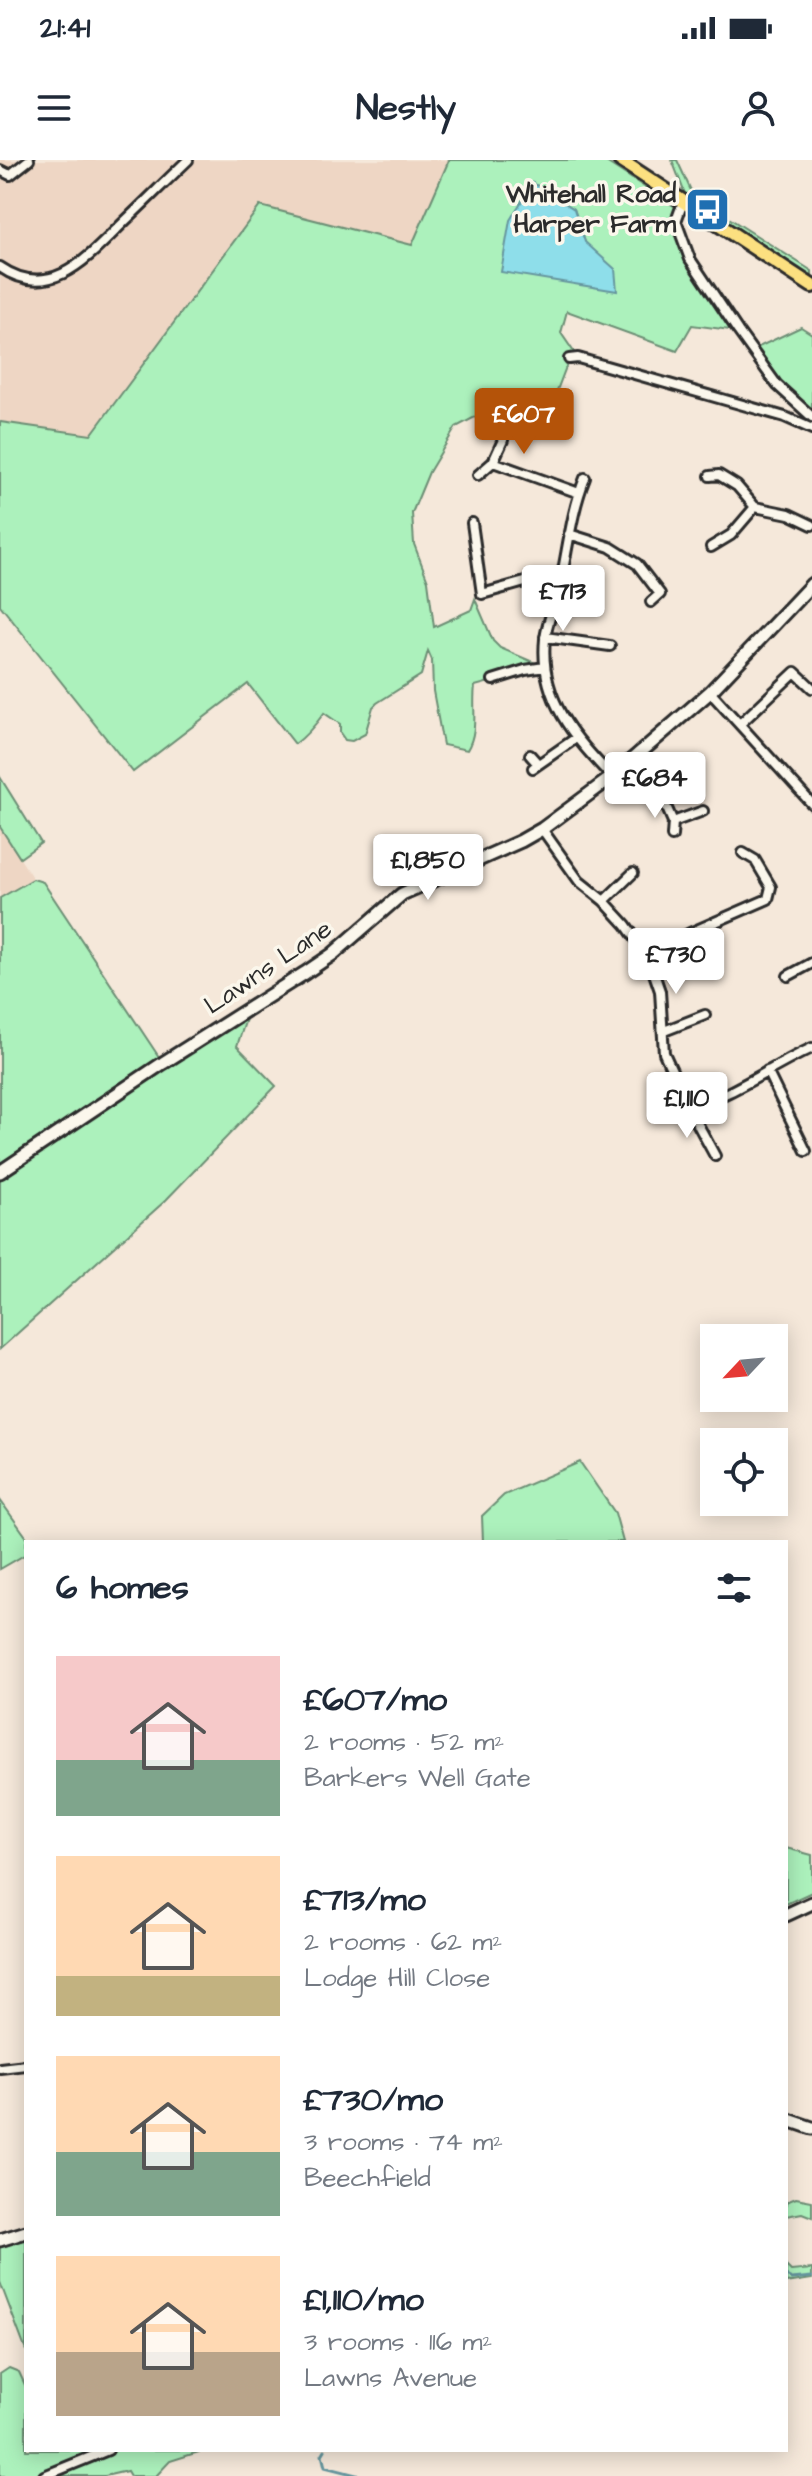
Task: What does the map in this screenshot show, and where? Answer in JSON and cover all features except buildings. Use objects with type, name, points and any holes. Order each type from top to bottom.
[{"type":"main road","points":[[620,160],[812,286]]},
{"type":"street","points":[[0,170],[10,175],[29,160]]},
{"type":"street","points":[[0,267],[27,279],[46,279],[79,266],[188,160]]},
{"type":"street","points":[[683,202],[676,221],[690,259],[777,385],[812,417]]},
{"type":"street","points":[[569,359],[578,358],[698,391],[785,417],[812,429]]},
{"type":"street","points":[[478,475],[493,462],[503,440]]},
{"type":"street","points":[[493,462],[579,493]]},
{"type":"street","points":[[710,476],[719,475],[737,486],[755,507],[789,514],[812,525]]},
{"type":"street","points":[[585,478],[545,637],[545,667],[555,706],[576,738],[612,777]]},
{"type":"street","points":[[711,547],[731,535],[755,507]]},
{"type":"street","points":[[472,523],[482,594],[532,580],[560,586]]},
{"type":"street","points":[[569,534],[610,547],[637,564],[664,591],[651,602]]},
{"type":"street","name":"Lawns Lane","points":[[0,1172],[324,961],[402,894],[542,829],[612,777],[710,692],[812,584]]},
{"type":"street","points":[[545,637],[610,646]]},
{"type":"street","points":[[493,680],[545,667]]},
{"type":"street","points":[[741,723],[795,672],[812,688]]},
{"type":"street","points":[[710,692],[812,804]]},
{"type":"street","points":[[530,755],[536,766],[576,738]]},
{"type":"street","points":[[638,753],[652,774],[673,822],[672,836]]},
{"type":"street","points":[[673,822],[703,811]]},
{"type":"street","points":[[542,829],[579,881],[604,901],[648,956],[660,991],[664,1053],[715,1156]]},
{"type":"street","points":[[648,956],[690,933],[768,899],[771,887],[755,860],[743,853]]},
{"type":"street","points":[[604,901],[633,873]]},
{"type":"street","points":[[788,976],[812,963]]},
{"type":"street","points":[[664,1031],[705,1015]]},
{"type":"street","points":[[689,1108],[713,1101],[812,1048]]},
{"type":"street","points":[[767,1071],[806,1151]]},
{"type":"street","points":[[788,1914],[812,1903]]},
{"type":"street","points":[[0,2068],[24,2065]]},
{"type":"street","points":[[788,2120],[812,2128]]},
{"type":"street","points":[[0,2240],[24,2233]]},
{"type":"street","points":[[44,2476],[103,2452]]},
{"type":"shaded area","points":[[0,160],[449,160],[413,245],[260,206],[91,435],[0,422]]},
{"type":"shaded area","points":[[0,827],[33,879],[0,898]]},
{"type":"green space","points":[[449,160],[603,160],[680,210],[676,221],[690,259],[738,331],[692,325],[677,351],[567,311],[561,333],[578,358],[569,359],[543,427],[506,423],[488,416],[475,417],[456,427],[429,472],[412,513],[414,544],[428,581],[434,627],[471,610],[475,599],[493,641],[500,648],[545,667],[475,686],[474,727],[467,750],[443,745],[433,691],[432,660],[428,651],[421,675],[377,703],[365,734],[352,741],[345,740],[340,733],[340,724],[324,713],[295,744],[248,684],[133,772],[0,605],[0,422],[91,435],[260,206],[412,245]],"holes":[[[533,183],[574,209],[585,242]]]},
{"type":"green space","points":[[672,160],[677,160],[693,195],[812,271],[812,282],[687,199]]},
{"type":"green space","points":[[801,327],[812,334],[812,417],[752,350]]},
{"type":"green space","points":[[0,777],[41,843],[20,858],[0,827]]},
{"type":"green space","points":[[33,879],[43,882],[163,1063],[250,1007],[237,1046],[276,1086],[165,1201],[0,1349],[0,898]]},
{"type":"green space","points":[[580,1462],[615,1513],[622,1540],[483,1540],[482,1516],[504,1495]]},
{"type":"green space","points":[[0,1500],[29,1540],[24,1540],[24,1555],[0,1569]]},
{"type":"green space","points":[[788,1849],[812,1855],[812,1892],[788,1903]]},
{"type":"green space","points":[[796,2198],[812,2201],[812,2217],[802,2213],[788,2216],[788,2201]]},
{"type":"green space","points":[[24,2233],[24,2346],[0,2282],[0,2240]]},
{"type":"green space","points":[[788,2268],[791,2271],[812,2269],[812,2279],[788,2283]]},
{"type":"green space","points":[[9,2368],[19,2372],[24,2383],[24,2452],[199,2452],[170,2461],[156,2476],[130,2476],[127,2471],[105,2476],[0,2476],[0,2374]]},
{"type":"water","points":[[533,183],[574,209],[585,242],[615,269],[617,291],[501,272],[510,220]]},
{"type":"waterway","points":[[788,2277],[812,2277]]},
{"type":"waterway","points":[[324,2452],[325,2467],[360,2476]]},
{"type":"place","name":"Whitehall Road Harper Farm","points":[[707,209]]}]
